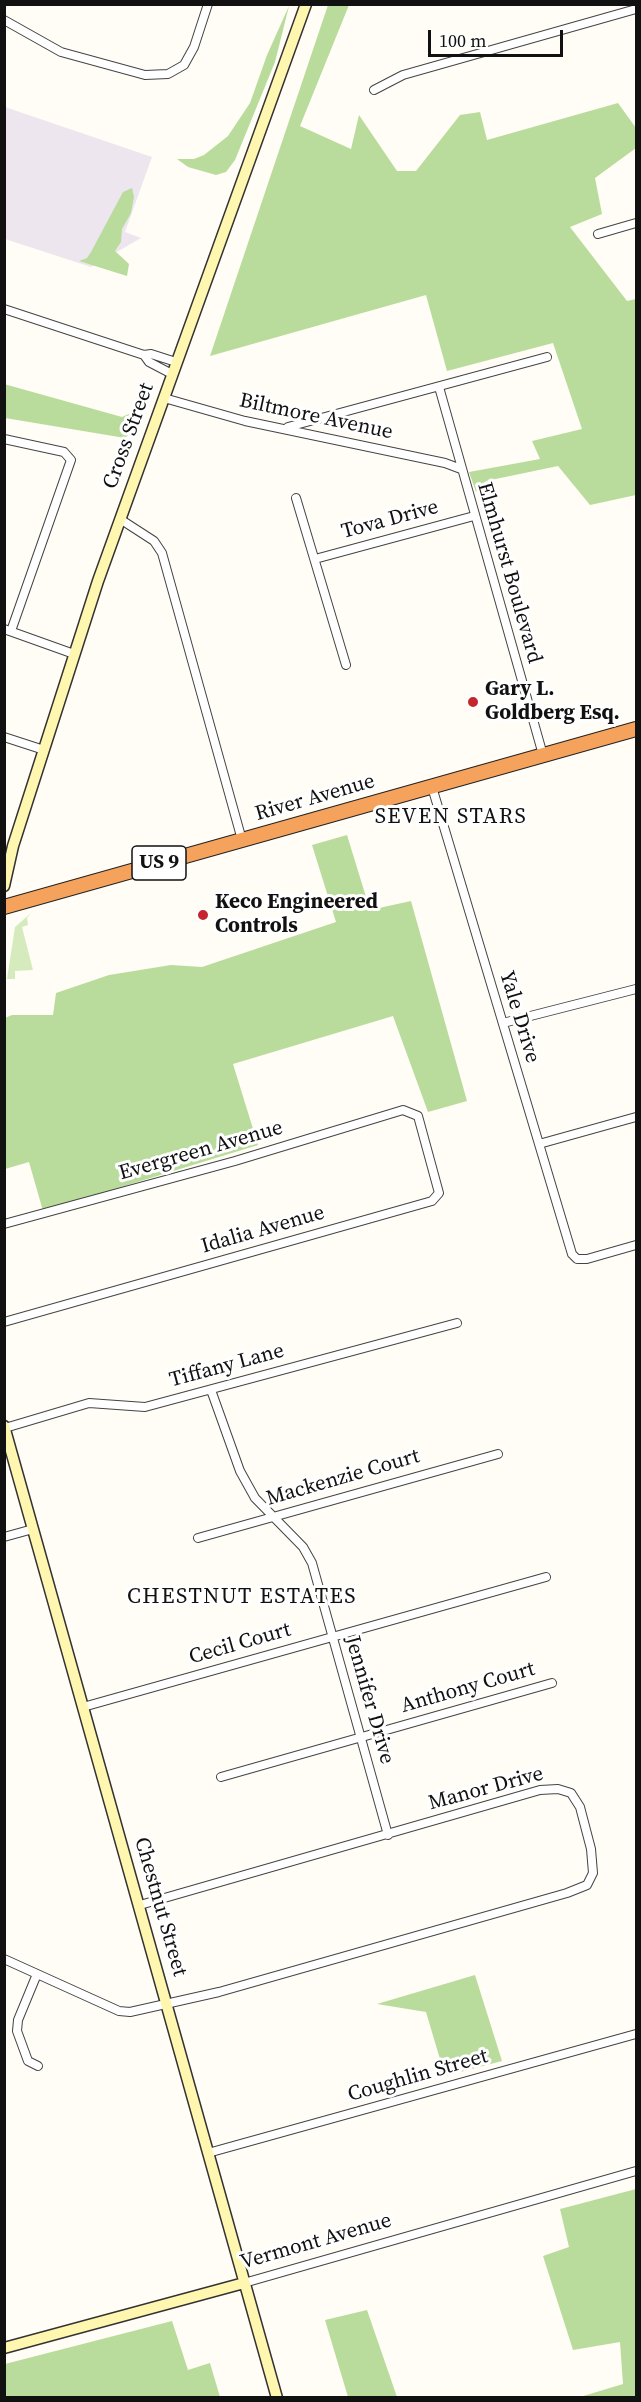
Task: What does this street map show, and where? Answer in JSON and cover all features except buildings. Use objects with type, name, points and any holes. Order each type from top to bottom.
[{"type":"highway","name":"River Avenue","points":[[4,906],[636,729]]},
{"type":"street","points":[[4,20],[61,52],[145,75],[168,74],[184,65],[194,47],[208,4]]},
{"type":"street","name":"Cross Street","points":[[4,886],[13,846],[120,519],[306,4]]},
{"type":"street","points":[[374,90],[403,75],[636,9]]},
{"type":"street","points":[[598,234],[636,223]]},
{"type":"street","points":[[4,309],[144,355],[151,354],[176,362]]},
{"type":"street","points":[[144,355],[148,362],[172,374]]},
{"type":"street","points":[[285,428],[547,357]]},
{"type":"street","name":"Elmhurst Boulevard","points":[[439,387],[543,756]]},
{"type":"street","name":"Biltmore Avenue","points":[[164,398],[245,421],[285,428],[461,469]]},
{"type":"street","points":[[4,439],[64,452],[71,460],[8,630],[75,654]]},
{"type":"street","points":[[296,498],[346,665]]},
{"type":"street","name":"Tova Drive","points":[[315,559],[474,516]]},
{"type":"street","points":[[120,519],[154,541],[162,553],[242,840]]},
{"type":"street","points":[[4,737],[44,750]]},
{"type":"street","name":"Yale Drive","points":[[432,787],[574,1257],[577,1260],[587,1259],[636,1245]]},
{"type":"street","points":[[502,1023],[636,989]]},
{"type":"street","name":"Evergreen Avenue","points":[[4,1224],[407,1111]]},
{"type":"street","name":"Idalia Avenue","points":[[4,1322],[432,1201],[439,1193],[426,1137],[418,1116],[407,1111]]},
{"type":"street","points":[[539,1144],[636,1118]]},
{"type":"street","name":"Tiffany Lane","points":[[5,1427],[89,1403],[145,1407],[457,1323]]},
{"type":"street","name":"Jennifer Drive","points":[[211,1389],[240,1471],[255,1498],[303,1547],[312,1563],[388,1835]]},
{"type":"street","name":"Chestnut Street","points":[[5,1427],[277,2397]]},
{"type":"street","name":"Mackenzie Court","points":[[198,1538],[498,1454]]},
{"type":"street","points":[[4,1537],[33,1529]]},
{"type":"street","name":"Cecil Court","points":[[83,1707],[546,1577]]},
{"type":"street","name":"Anthony Court","points":[[221,1777],[552,1683]]},
{"type":"street","name":"Manor Drive","points":[[4,1959],[119,2011],[130,2012],[167,2005],[567,1893],[586,1885],[593,1873],[591,1849],[580,1808],[571,1793],[558,1789],[540,1790],[140,1905]]},
{"type":"street","points":[[37,1974],[18,2020],[17,2031],[28,2061],[38,2066]]},
{"type":"street","name":"Coughlin Street","points":[[208,2153],[636,2034]]},
{"type":"street","name":"Vermont Avenue","points":[[4,2348],[244,2283],[636,2171]]},
{"type":"shaded area","points":[[5,107],[152,157],[125,232],[141,238],[91,267],[5,239]]},
{"type":"green space","points":[[328,5],[349,5],[300,126],[351,149],[359,115],[397,171],[416,171],[460,115],[480,112],[487,140],[618,103],[636,128],[636,148],[595,178],[602,214],[570,227],[627,301],[636,299],[636,495],[590,505],[558,466],[486,481],[476,492],[469,472],[540,459],[532,441],[582,429],[553,343],[447,371],[426,295],[210,356]]},
{"type":"green space","points":[[289,6],[275,62],[235,160],[226,172],[216,175],[188,167],[177,159],[194,159],[204,155],[228,136],[250,103],[267,55]]},
{"type":"green space","points":[[132,188],[134,197],[131,213],[122,229],[121,242],[115,251],[129,264],[127,276],[79,261],[87,258],[91,252],[123,192]]},
{"type":"green space","points":[[4,384],[122,417],[131,413],[141,386],[145,385],[145,393],[134,430],[125,438],[5,418]]},
{"type":"green space","points":[[347,835],[370,910],[411,901],[467,1101],[428,1112],[393,1016],[233,1064],[258,1145],[43,1211],[29,1162],[5,1169],[5,1018],[12,1015],[53,1015],[56,993],[109,975],[171,965],[202,967],[336,922],[312,845]]},
{"type":"green space","points":[[31,913],[27,918],[28,925],[22,927],[33,970],[15,971],[15,979],[7,979],[15,927]]},
{"type":"green space","points":[[475,1975],[502,2061],[445,2076],[426,2012],[377,2004]]},
{"type":"green space","points":[[636,2189],[636,2397],[580,2397],[623,2384],[620,2342],[573,2350],[543,2256],[569,2247],[560,2209]]},
{"type":"green space","points":[[367,2310],[397,2397],[348,2397],[325,2320]]},
{"type":"green space","points":[[172,2321],[188,2370],[210,2363],[220,2397],[5,2397],[5,2364]]},
{"type":"place","name":"Gary L. Goldberg Esq.","points":[[473,702]]},
{"type":"place","name":"Keco Engineered Controls","points":[[203,915]]},
{"type":"district","name":"SEVEN STARS","points":[[451,817]]},
{"type":"district","name":"CHESTNUT ESTATES","points":[[242,1597]]}]
